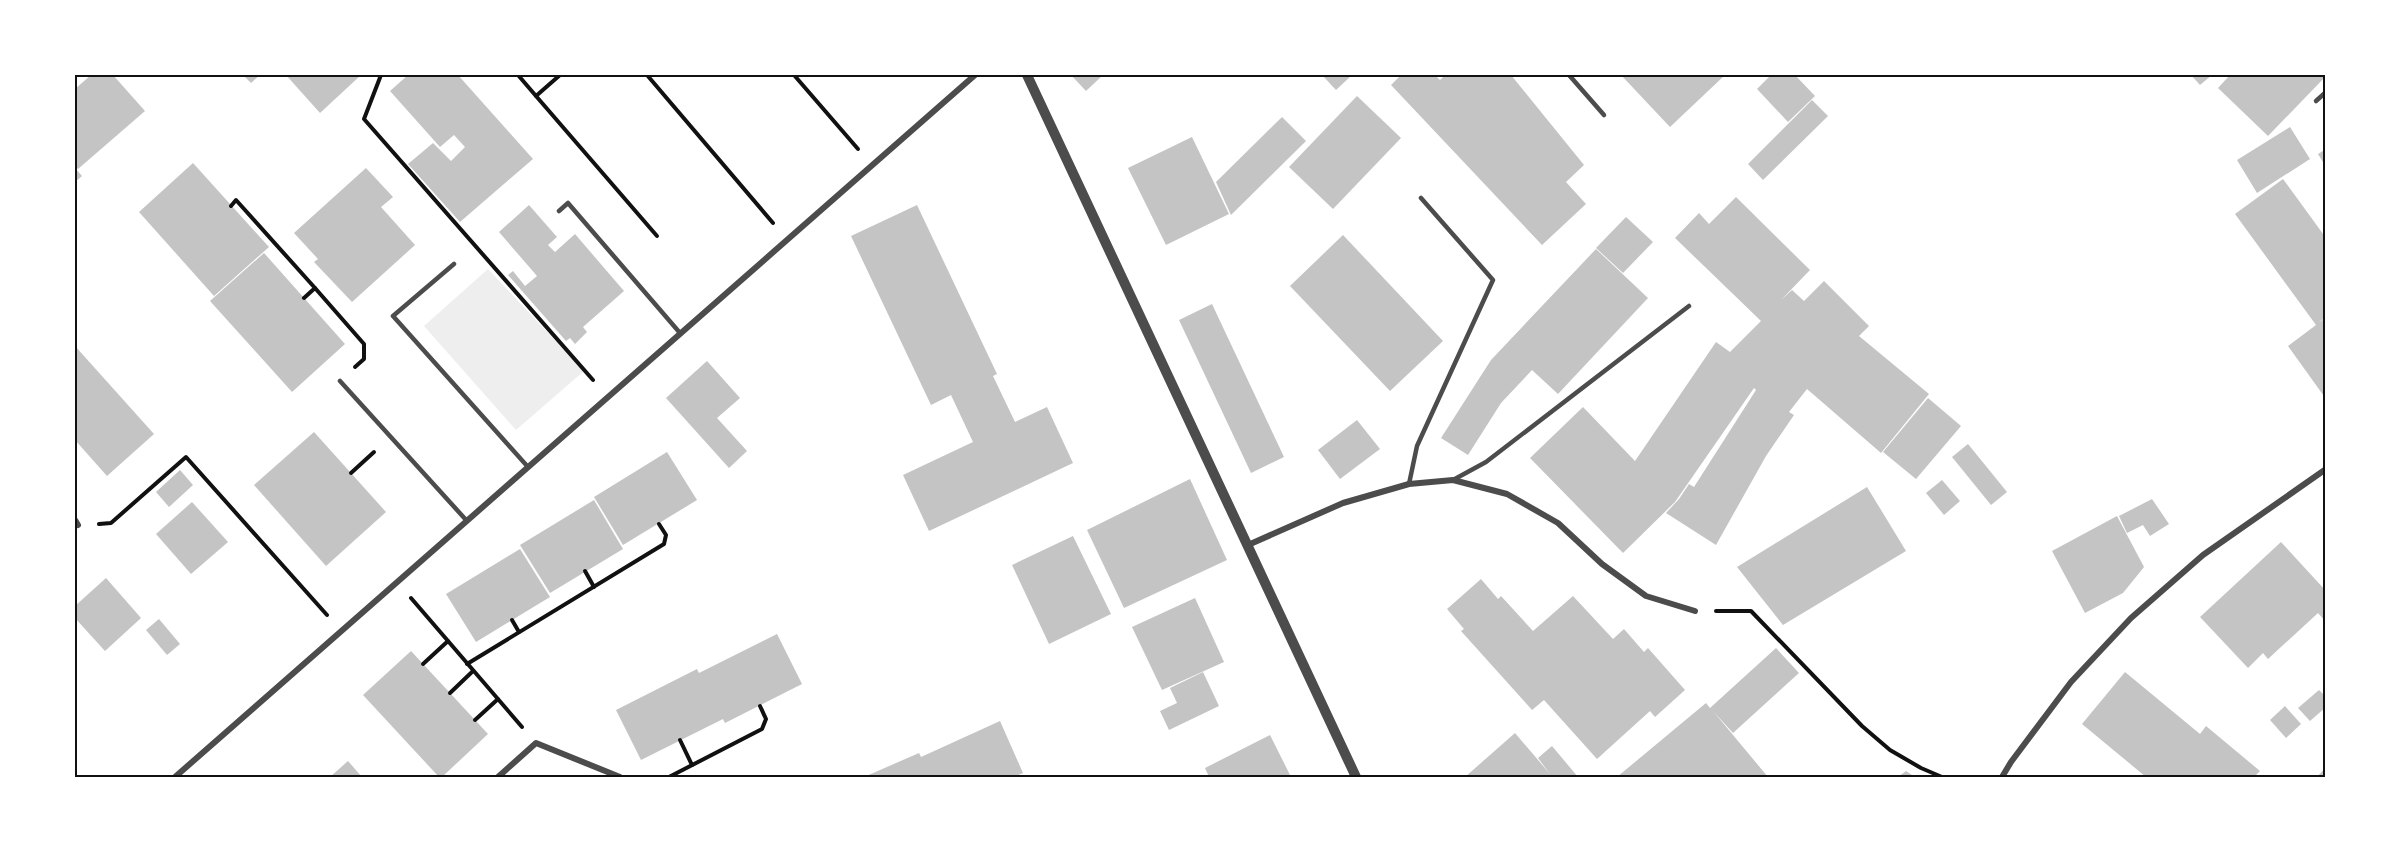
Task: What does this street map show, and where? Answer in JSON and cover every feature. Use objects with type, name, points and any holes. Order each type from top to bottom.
[{"type":"street","points":[[175,777],[975,75]]},
{"type":"street","points":[[1028,75],[1356,777]]},
{"type":"street","points":[[2002,777],[2071,682],[2139,610],[2203,555],[2326,469]]},
{"type":"street","points":[[1248,545],[1343,503],[1409,484],[1453,480],[1507,494],[1558,523],[1602,564],[1646,596],[1695,611]]},
{"type":"street","points":[[498,777],[536,743],[620,777]]},
{"type":"lane","points":[[1569,75],[1604,115]]},
{"type":"lane","points":[[2316,101],[2326,92]]},
{"type":"lane","points":[[1409,484],[1417,446],[1493,280],[1421,198]]},
{"type":"lane","points":[[559,210],[568,203],[680,333]]},
{"type":"lane","points":[[454,264],[393,316],[528,467]]},
{"type":"lane","points":[[1453,480],[1486,462],[1689,306]]},
{"type":"lane","points":[[340,381],[467,521]]},
{"type":"path","points":[[381,75],[364,119],[608,396]]},
{"type":"path","points":[[518,75],[657,236]]},
{"type":"path","points":[[536,96],[560,75]]},
{"type":"path","points":[[647,75],[787,239]]},
{"type":"path","points":[[794,75],[872,165]]},
{"type":"path","points":[[231,206],[236,200],[364,344],[364,359],[340,381]]},
{"type":"path","points":[[304,298],[315,288]]},
{"type":"path","points":[[351,473],[391,437]]},
{"type":"path","points":[[76,523],[111,523],[186,458],[342,631]]},
{"type":"path","points":[[467,664],[664,544],[666,535],[659,524]]},
{"type":"path","points":[[585,572],[594,587]]},
{"type":"path","points":[[397,582],[536,743]]},
{"type":"path","points":[[1695,611],[1751,611],[1862,726],[1890,750],[1942,777]]},
{"type":"path","points":[[512,620],[519,632]]},
{"type":"path","points":[[423,664],[448,641]]},
{"type":"path","points":[[450,693],[473,671]]},
{"type":"path","points":[[475,720],[498,699]]},
{"type":"path","points":[[669,777],[762,729],[766,719],[760,706]]},
{"type":"path","points":[[680,740],[692,765]]},
{"type":"shaded area","points":[[488,269],[584,371],[516,430],[424,326]]},
{"type":"building","points":[[91,75],[113,75],[145,111],[78,169],[75,166],[75,89]]},
{"type":"building","points":[[243,75],[260,75],[251,83]]},
{"type":"building","points":[[286,75],[361,75],[320,113]]},
{"type":"building","points":[[408,75],[458,75],[533,159],[460,222],[408,164],[433,143],[451,161],[465,147],[454,135],[440,147],[390,91]]},
{"type":"building","points":[[1071,75],[1103,75],[1086,91]]},
{"type":"building","points":[[1322,75],[1352,75],[1336,90]]},
{"type":"building","points":[[1401,75],[1435,75],[1440,80],[1445,75],[1511,75],[1584,165],[1566,182],[1586,204],[1542,245],[1391,85]]},
{"type":"building","points":[[1621,75],[1725,75],[1670,127]]},
{"type":"building","points":[[1771,75],[1795,75],[1815,96],[1788,122],[1757,89]]},
{"type":"building","points":[[2191,75],[2212,75],[2200,85]]},
{"type":"building","points":[[2230,75],[2326,76],[2268,136],[2218,88]]},
{"type":"building","points":[[1357,96],[1401,138],[1333,209],[1289,167]]},
{"type":"building","points":[[1812,100],[1828,116],[1763,180],[1748,164]]},
{"type":"building","points":[[1282,117],[1306,141],[1231,215],[1216,182]]},
{"type":"building","points":[[2290,127],[2310,159],[2257,193],[2237,160]]},
{"type":"building","points":[[1192,137],[1229,214],[1166,245],[1128,168]]},
{"type":"building","points":[[2326,149],[2326,167],[2318,154]]},
{"type":"building","points":[[193,163],[269,247],[214,296],[139,212]]},
{"type":"building","points":[[75,168],[82,176],[75,182]]},
{"type":"building","points":[[366,168],[393,197],[381,207],[415,245],[352,302],[314,262],[318,259],[294,233]]},
{"type":"building","points":[[2283,179],[2326,238],[2326,317],[2318,323],[2326,318],[2326,399],[2288,346],[2316,325],[2235,214]]},
{"type":"building","points":[[1736,197],[1810,270],[1781,300],[1792,290],[1804,301],[1824,281],[1869,326],[1859,336],[1929,394],[1881,453],[1807,389],[1789,412],[1794,415],[1766,456],[1716,545],[1666,513],[1679,499],[1689,484],[1694,487],[1756,390],[1754,388],[1675,502],[1623,553],[1530,458],[1583,407],[1635,461],[1716,342],[1730,352],[1761,321],[1675,238],[1699,213],[1709,224]]},
{"type":"building","points":[[529,205],[557,237],[548,245],[555,252],[575,234],[624,291],[583,327],[587,332],[575,344],[570,338],[566,341],[508,275],[513,271],[525,286],[537,276],[499,232]]},
{"type":"building","points":[[917,205],[997,374],[993,376],[1015,422],[1047,407],[1073,463],[929,531],[903,475],[973,442],[951,395],[931,405],[851,236]]},
{"type":"building","points":[[1626,217],[1653,242],[1623,273],[1596,248]]},
{"type":"building","points":[[1343,235],[1443,341],[1390,391],[1290,286]]},
{"type":"building","points":[[1596,249],[1648,298],[1558,394],[1532,370],[1501,403],[1468,455],[1441,438],[1491,360]]},
{"type":"building","points":[[264,253],[345,344],[292,392],[210,301]]},
{"type":"building","points":[[1212,304],[1284,457],[1251,473],[1179,320]]},
{"type":"building","points":[[75,346],[154,434],[107,476],[75,440]]},
{"type":"building","points":[[707,361],[740,398],[717,418],[747,451],[729,468],[666,398]]},
{"type":"building","points":[[1928,398],[1961,426],[1916,479],[1883,452]]},
{"type":"building","points":[[1357,420],[1380,449],[1340,479],[1318,450]]},
{"type":"building","points":[[314,432],[386,512],[326,566],[254,485]]},
{"type":"building","points":[[1968,444],[2007,492],[1991,505],[1952,457]]},
{"type":"building","points":[[667,452],[697,500],[623,545],[594,497]]},
{"type":"building","points":[[180,470],[193,485],[169,507],[156,492]]},
{"type":"building","points":[[1190,479],[1227,560],[1124,608],[1087,530]]},
{"type":"building","points":[[1942,480],[1960,501],[1944,515],[1926,493]]},
{"type":"building","points":[[1867,487],[1906,551],[1783,625],[1737,567]]},
{"type":"building","points":[[2152,499],[2169,524],[2150,536],[2143,525],[2127,533],[2119,516]]},
{"type":"building","points":[[594,500],[623,549],[550,593],[520,545]]},
{"type":"building","points":[[192,502],[228,542],[191,574],[156,534]]},
{"type":"building","points":[[2117,516],[2144,567],[2123,593],[2085,613],[2052,551]]},
{"type":"building","points":[[1073,536],[1111,614],[1049,644],[1012,565]]},
{"type":"building","points":[[2281,542],[2326,591],[2326,622],[2318,613],[2268,659],[2263,653],[2248,668],[2200,617]]},
{"type":"building","points":[[520,549],[550,597],[476,642],[446,594]]},
{"type":"building","points":[[106,578],[141,618],[105,651],[75,618],[75,606]]},
{"type":"building","points":[[1481,579],[1498,599],[1501,596],[1533,631],[1573,596],[1613,639],[1624,629],[1644,652],[1648,648],[1685,690],[1655,717],[1650,711],[1597,759],[1544,700],[1532,710],[1461,631],[1464,629],[1447,609]]},
{"type":"building","points":[[1195,598],[1224,662],[1162,690],[1132,627]]},
{"type":"building","points":[[159,619],[180,644],[167,655],[146,630]]},
{"type":"building","points":[[777,634],[802,684],[725,723],[723,719],[641,760],[616,710],[697,669],[699,673]]},
{"type":"building","points":[[1776,648],[1799,673],[1733,733],[1713,711],[1768,777],[1617,777],[1706,703],[1710,708]]},
{"type":"building","points":[[411,651],[488,734],[442,777],[439,777],[363,695]]},
{"type":"building","points":[[1203,672],[1219,706],[1169,730],[1160,711],[1177,703],[1170,688]]},
{"type":"building","points":[[2125,672],[2200,734],[2206,726],[2260,771],[2254,777],[2146,777],[2082,724]]},
{"type":"building","points":[[2319,690],[2326,697],[2326,707],[2310,721],[2298,708]]},
{"type":"building","points":[[2285,706],[2301,724],[2286,738],[2270,720]]},
{"type":"building","points":[[1000,721],[1023,773],[1014,777],[864,777],[919,753],[921,757]]},
{"type":"building","points":[[1515,733],[1550,774],[1538,758],[1552,746],[1578,777],[1465,777]]},
{"type":"building","points":[[1270,735],[1291,777],[1209,777],[1205,768]]},
{"type":"building","points":[[348,761],[362,777],[330,777]]},
{"type":"building","points":[[2326,767],[2326,777],[2317,777]]},
{"type":"building","points":[[1906,771],[1915,777],[1898,777]]}]
